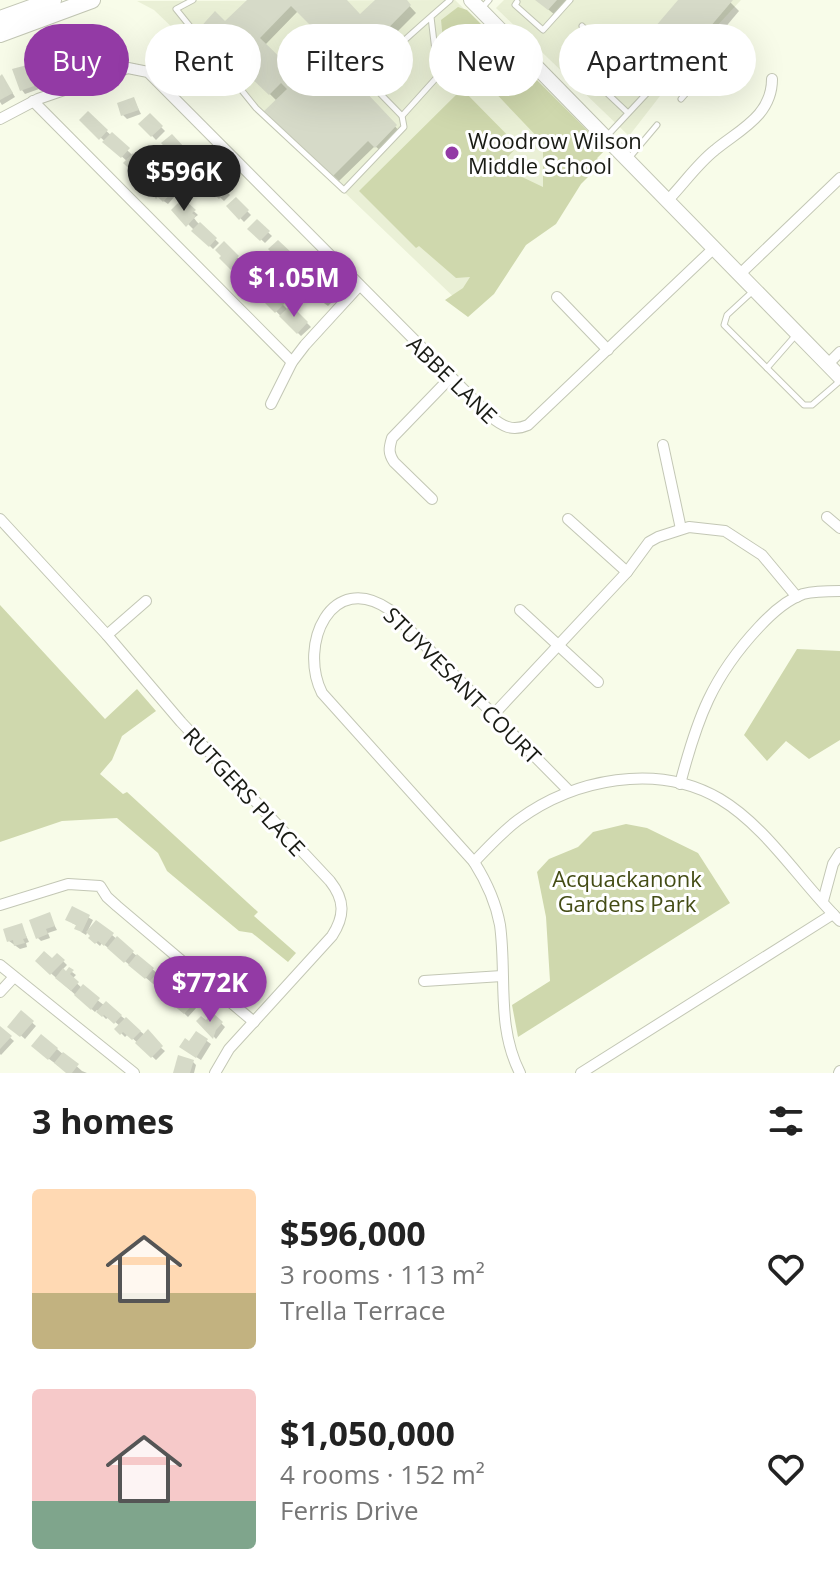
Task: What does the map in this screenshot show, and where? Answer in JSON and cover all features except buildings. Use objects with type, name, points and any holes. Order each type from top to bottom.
[{"type":"highway","points":[[0,19],[53,0]]},
{"type":"highway","points":[[0,34],[92,0]]},
{"type":"main road","points":[[480,3],[626,161],[840,379]]},
{"type":"street","name":"ABBE LANE","points":[[0,119],[33,101],[128,68],[148,72],[503,427],[522,428],[713,249]]},
{"type":"street","points":[[667,201],[715,150],[742,132],[767,103],[772,94],[772,79]]},
{"type":"street","points":[[33,101],[292,362]]},
{"type":"street","points":[[739,275],[840,178]]},
{"type":"street","points":[[271,404],[292,362],[359,286]]},
{"type":"street","points":[[557,297],[608,350]]},
{"type":"street","points":[[828,364],[840,352]]},
{"type":"street","points":[[432,499],[394,462],[389,447],[392,438],[451,377]]},
{"type":"street","points":[[663,445],[681,529]]},
{"type":"street","points":[[827,517],[840,528]]},
{"type":"street","name":"RUTGERS PLACE","points":[[0,519],[107,635],[181,722],[330,881],[341,899],[342,917],[332,936],[229,1049],[215,1073]]},
{"type":"street","points":[[568,519],[627,572]]},
{"type":"street","points":[[494,714],[627,572],[649,542],[681,529],[698,526],[725,531],[747,543],[777,570],[797,597]]},
{"type":"street","points":[[680,784],[691,742],[714,685],[744,643],[766,619],[797,597],[807,593],[840,591]]},
{"type":"street","name":"STUYVESANT COURT","points":[[520,1073],[504,1026],[500,927],[483,876],[474,862],[328,702],[317,683],[314,663],[316,635],[333,607],[341,602],[359,599],[374,600],[390,610],[569,791]]},
{"type":"street","points":[[107,635],[146,601]]},
{"type":"street","points":[[520,610],[598,682]]},
{"type":"street","points":[[474,862],[519,819],[569,791],[643,778],[680,784],[720,799],[761,834],[836,917],[581,1073]]},
{"type":"street","points":[[823,901],[833,864],[840,853]]},
{"type":"street","points":[[0,905],[68,884],[100,886],[107,897],[254,1022]]},
{"type":"street","points":[[0,965],[134,1073]]},
{"type":"street","points":[[424,981],[502,976]]},
{"type":"street","points":[[0,992],[14,977]]},
{"type":"lane","points":[[193,0],[176,9],[256,108],[344,190],[404,127],[402,116],[365,78],[450,0]]},
{"type":"lane","points":[[518,1],[515,5],[543,30],[570,0]]},
{"type":"lane","points":[[402,116],[438,76],[431,17]]},
{"type":"lane","points":[[610,96],[628,113]]},
{"type":"lane","points":[[605,138],[644,96]]},
{"type":"lane","points":[[626,161],[657,125]]},
{"type":"lane","points":[[754,290],[727,315],[724,325],[804,405],[812,405],[840,379]]},
{"type":"lane","points":[[767,368],[797,333]]},
{"type":"shaded area","name":"Woodrow Wilson Middle School","points":[[455,0],[479,24],[429,24],[429,96],[543,96],[543,87],[606,149],[461,304],[244,96],[261,96],[261,24],[169,24],[154,10],[137,1]]},
{"type":"shaded area","points":[[504,0],[741,0],[719,24],[559,24],[559,69],[543,53],[543,24],[513,24],[496,8]]},
{"type":"shaded area","points":[[587,96],[660,96],[629,136]]},
{"type":"green space","points":[[458,7],[467,10],[481,24],[441,24],[441,20]]},
{"type":"green space","points":[[543,86],[606,149],[597,158],[601,164],[581,184],[556,224],[526,245],[494,294],[468,317],[445,300],[463,288],[470,277],[456,278],[419,246],[416,248],[359,191],[455,96],[469,96],[518,146],[499,166],[543,187],[543,143],[498,96],[543,96]]},
{"type":"green space","points":[[0,605],[105,719],[137,689],[156,711],[122,736],[112,760],[100,774],[123,794],[127,792],[258,912],[254,916],[296,953],[288,962],[252,933],[239,931],[167,871],[158,853],[117,818],[62,821],[0,842]]},
{"type":"green space","points":[[797,649],[840,651],[840,740],[809,759],[786,741],[767,761],[744,735]]},
{"type":"green space","name":"Acquackanonk Gardens Park","points":[[626,824],[647,828],[698,853],[730,903],[518,1037],[512,1005],[550,981],[546,917],[537,872],[549,859],[578,847],[593,832]]},
{"type":"place","name":"Woodrow Wilson Middle School","points":[[452,153]]}]
